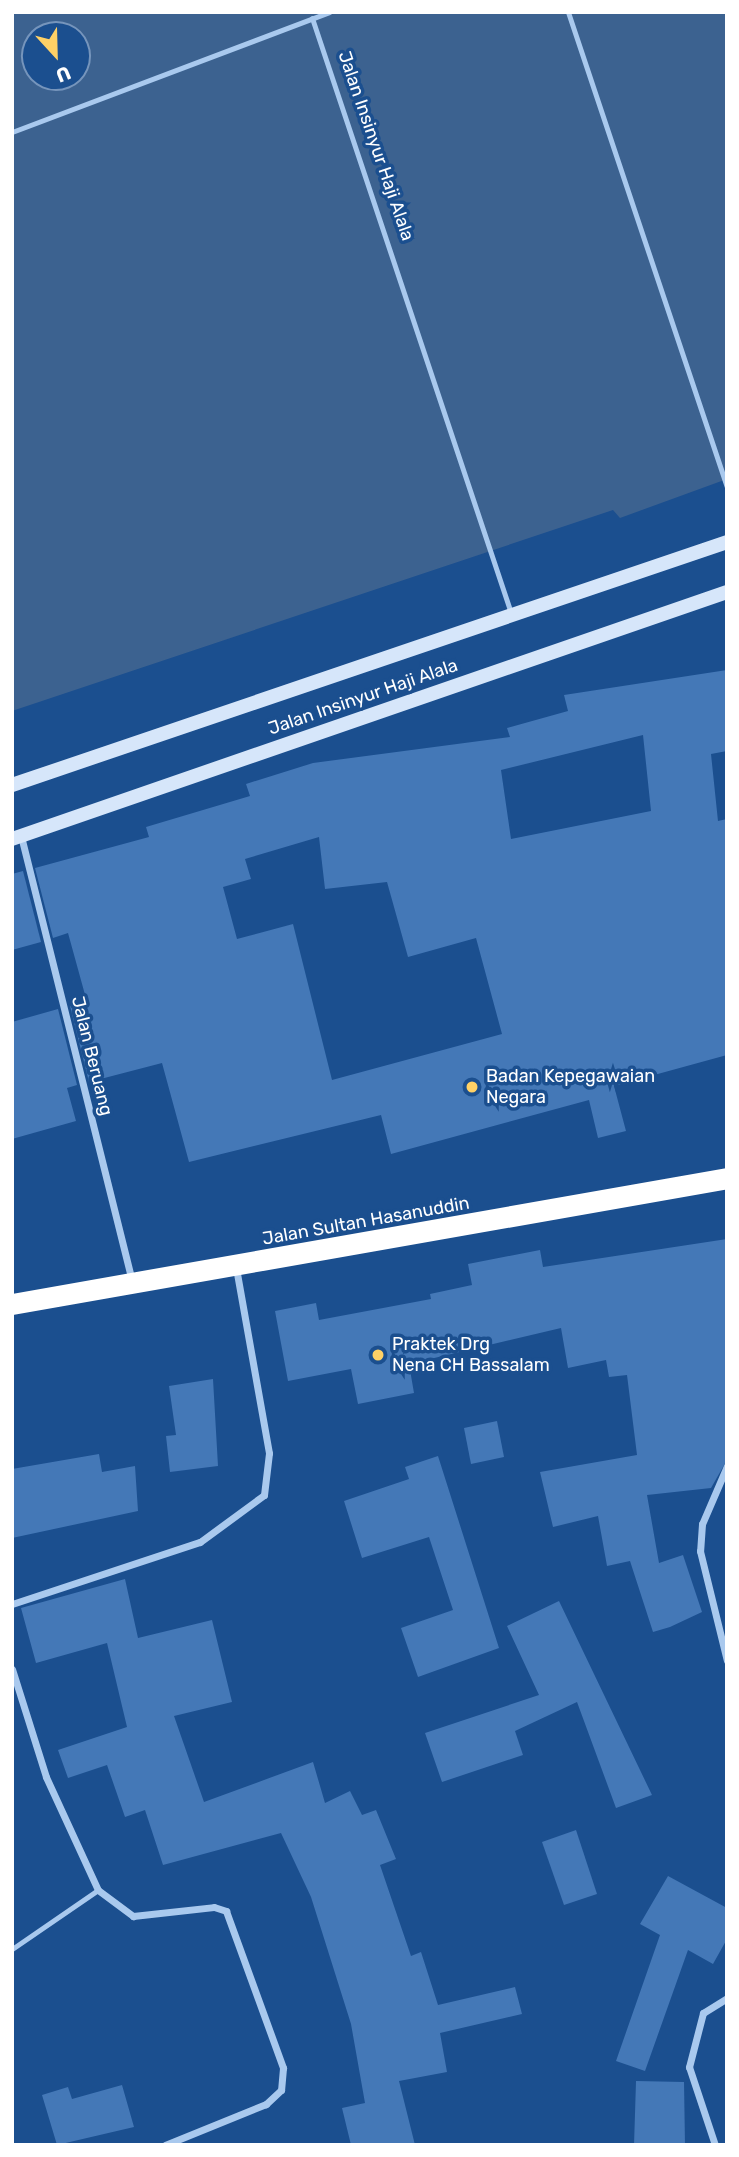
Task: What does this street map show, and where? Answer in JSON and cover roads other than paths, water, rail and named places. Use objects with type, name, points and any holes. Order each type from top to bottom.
[{"type":"highway","name":"Jalan Sultan Hasanuddin","points":[[12,1304],[236,1268],[727,1178]]},
{"type":"main road","name":"Jalan Insinyur Haji Alala","points":[[12,785],[727,542]]},
{"type":"main road","name":"Jalan Insinyur Haji Alala","points":[[17,837],[727,592]]},
{"type":"street","name":"Jalan Beruang","points":[[17,837],[133,1284]]},
{"type":"street","points":[[12,1604],[200,1542],[264,1495],[269,1453],[236,1268]]},
{"type":"street","points":[[727,1466],[702,1524],[700,1551],[727,1661]]},
{"type":"street","points":[[12,1669],[47,1777],[98,1890],[134,1916],[214,1907],[226,1912],[284,2068],[281,2090],[266,2105],[165,2145]]},
{"type":"street","points":[[715,2145],[710,2116],[692,2085],[690,2059],[704,2014],[727,1998]]},
{"type":"lane","points":[[12,132],[329,12]]},
{"type":"lane","points":[[568,12],[726,484]]},
{"type":"lane","name":"Jalan Insinyur Haji Alala","points":[[312,18],[498,565],[512,614]]},
{"type":"lane","points":[[12,1949],[98,1890]]},
{"type":"water","points":[[12,12],[727,12],[727,479],[620,518],[613,510],[12,711]]},
{"type":"place","name":"Badan Kepegawaian Negara","points":[[472,1087]]},
{"type":"place","name":"Praktek Drg Nena CH Bassalam","points":[[378,1355]]}]
